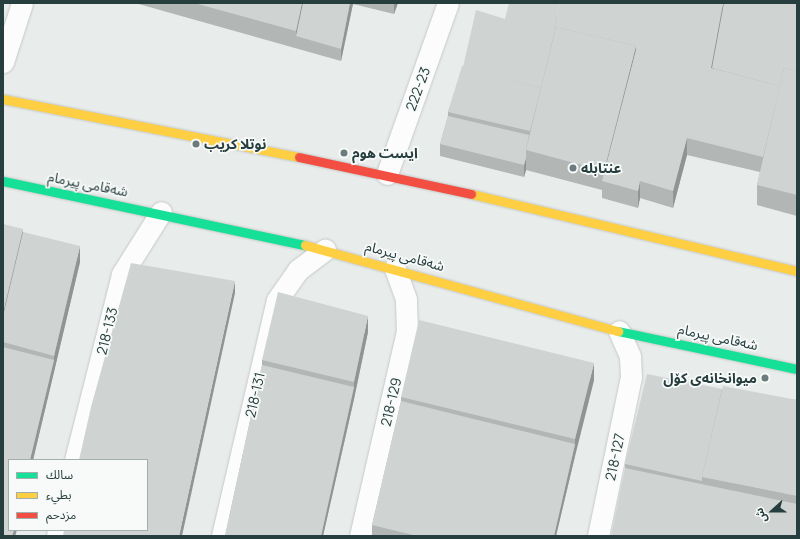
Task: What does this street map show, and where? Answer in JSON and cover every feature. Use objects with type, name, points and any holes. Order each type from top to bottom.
[{"type":"highway","points":[[3,99],[387,174],[797,271]]},
{"type":"highway","name":"شەقامی پیرمام","points":[[3,181],[161,212],[325,250],[620,331],[797,368]]},
{"type":"street","points":[[3,62],[22,3]]},
{"type":"street","name":"222-23","points":[[387,174],[448,3]]},
{"type":"street","name":"218-133","points":[[75,459],[122,274],[161,212]]},
{"type":"street","name":"218-131","points":[[222,536],[277,300],[298,270],[325,250]]},
{"type":"street","name":"218-129","points":[[360,536],[407,331],[406,299],[395,268]]},
{"type":"street","name":"218-127","points":[[598,536],[631,377],[630,356],[620,331]]},
{"type":"building","points":[[194,3],[302,3],[296,31]]},
{"type":"building","points":[[303,3],[350,3],[341,49],[296,36]]},
{"type":"building","points":[[509,3],[560,3],[541,88],[463,67],[476,10],[505,19]]},
{"type":"building","points":[[560,3],[723,3],[711,68],[780,86],[763,157],[687,138],[673,191],[640,181],[638,191],[602,181],[636,46],[556,27],[555,30]]},
{"type":"building","points":[[724,3],[797,3],[797,71],[784,68],[780,86],[712,68]]},
{"type":"building","points":[[556,27],[636,46],[604,171],[526,150]]},
{"type":"building","points":[[462,66],[541,88],[530,131],[448,112]]},
{"type":"building","points":[[784,68],[797,71],[797,195],[757,185]]},
{"type":"building","points":[[448,116],[529,135],[524,165],[440,144]]},
{"type":"building","points":[[3,224],[23,229],[3,313]]},
{"type":"building","points":[[23,232],[80,246],[54,356],[3,342],[3,316]]},
{"type":"building","points":[[131,263],[235,281],[179,536],[63,536],[64,531],[148,531],[148,459],[79,459],[91,407]]},
{"type":"building","points":[[278,292],[368,316],[354,382],[262,360]]},
{"type":"building","points":[[419,320],[594,363],[575,439],[401,397]]},
{"type":"building","points":[[3,347],[54,360],[30,459],[8,459],[8,531],[14,531],[12,536],[3,536]]},
{"type":"building","points":[[262,365],[354,387],[321,536],[225,536]]},
{"type":"building","points":[[647,374],[722,389],[702,481],[625,464]]},
{"type":"building","points":[[723,386],[797,400],[797,496],[702,477]]},
{"type":"building","points":[[401,401],[575,444],[554,536],[417,536],[372,525]]},
{"type":"building","points":[[625,468],[797,504],[797,536],[611,536]]},
{"type":"traffic: fast","points":[[3,181],[305,245]]},
{"type":"traffic: fast","points":[[618,331],[797,369]]},
{"type":"traffic: slow","points":[[3,99],[299,157]]},
{"type":"traffic: slow","points":[[471,194],[797,271]]},
{"type":"traffic: slow","points":[[305,245],[618,331]]},
{"type":"traffic: jam","points":[[299,157],[471,194]]},
{"type":"place","name":"نوتلا كريب","points":[[196,144]]},
{"type":"place","name":"ايست هوم","points":[[344,153]]},
{"type":"place","name":"عنتابله","points":[[573,168]]},
{"type":"place","name":"میوانخانەی کۆل","points":[[765,378]]}]
